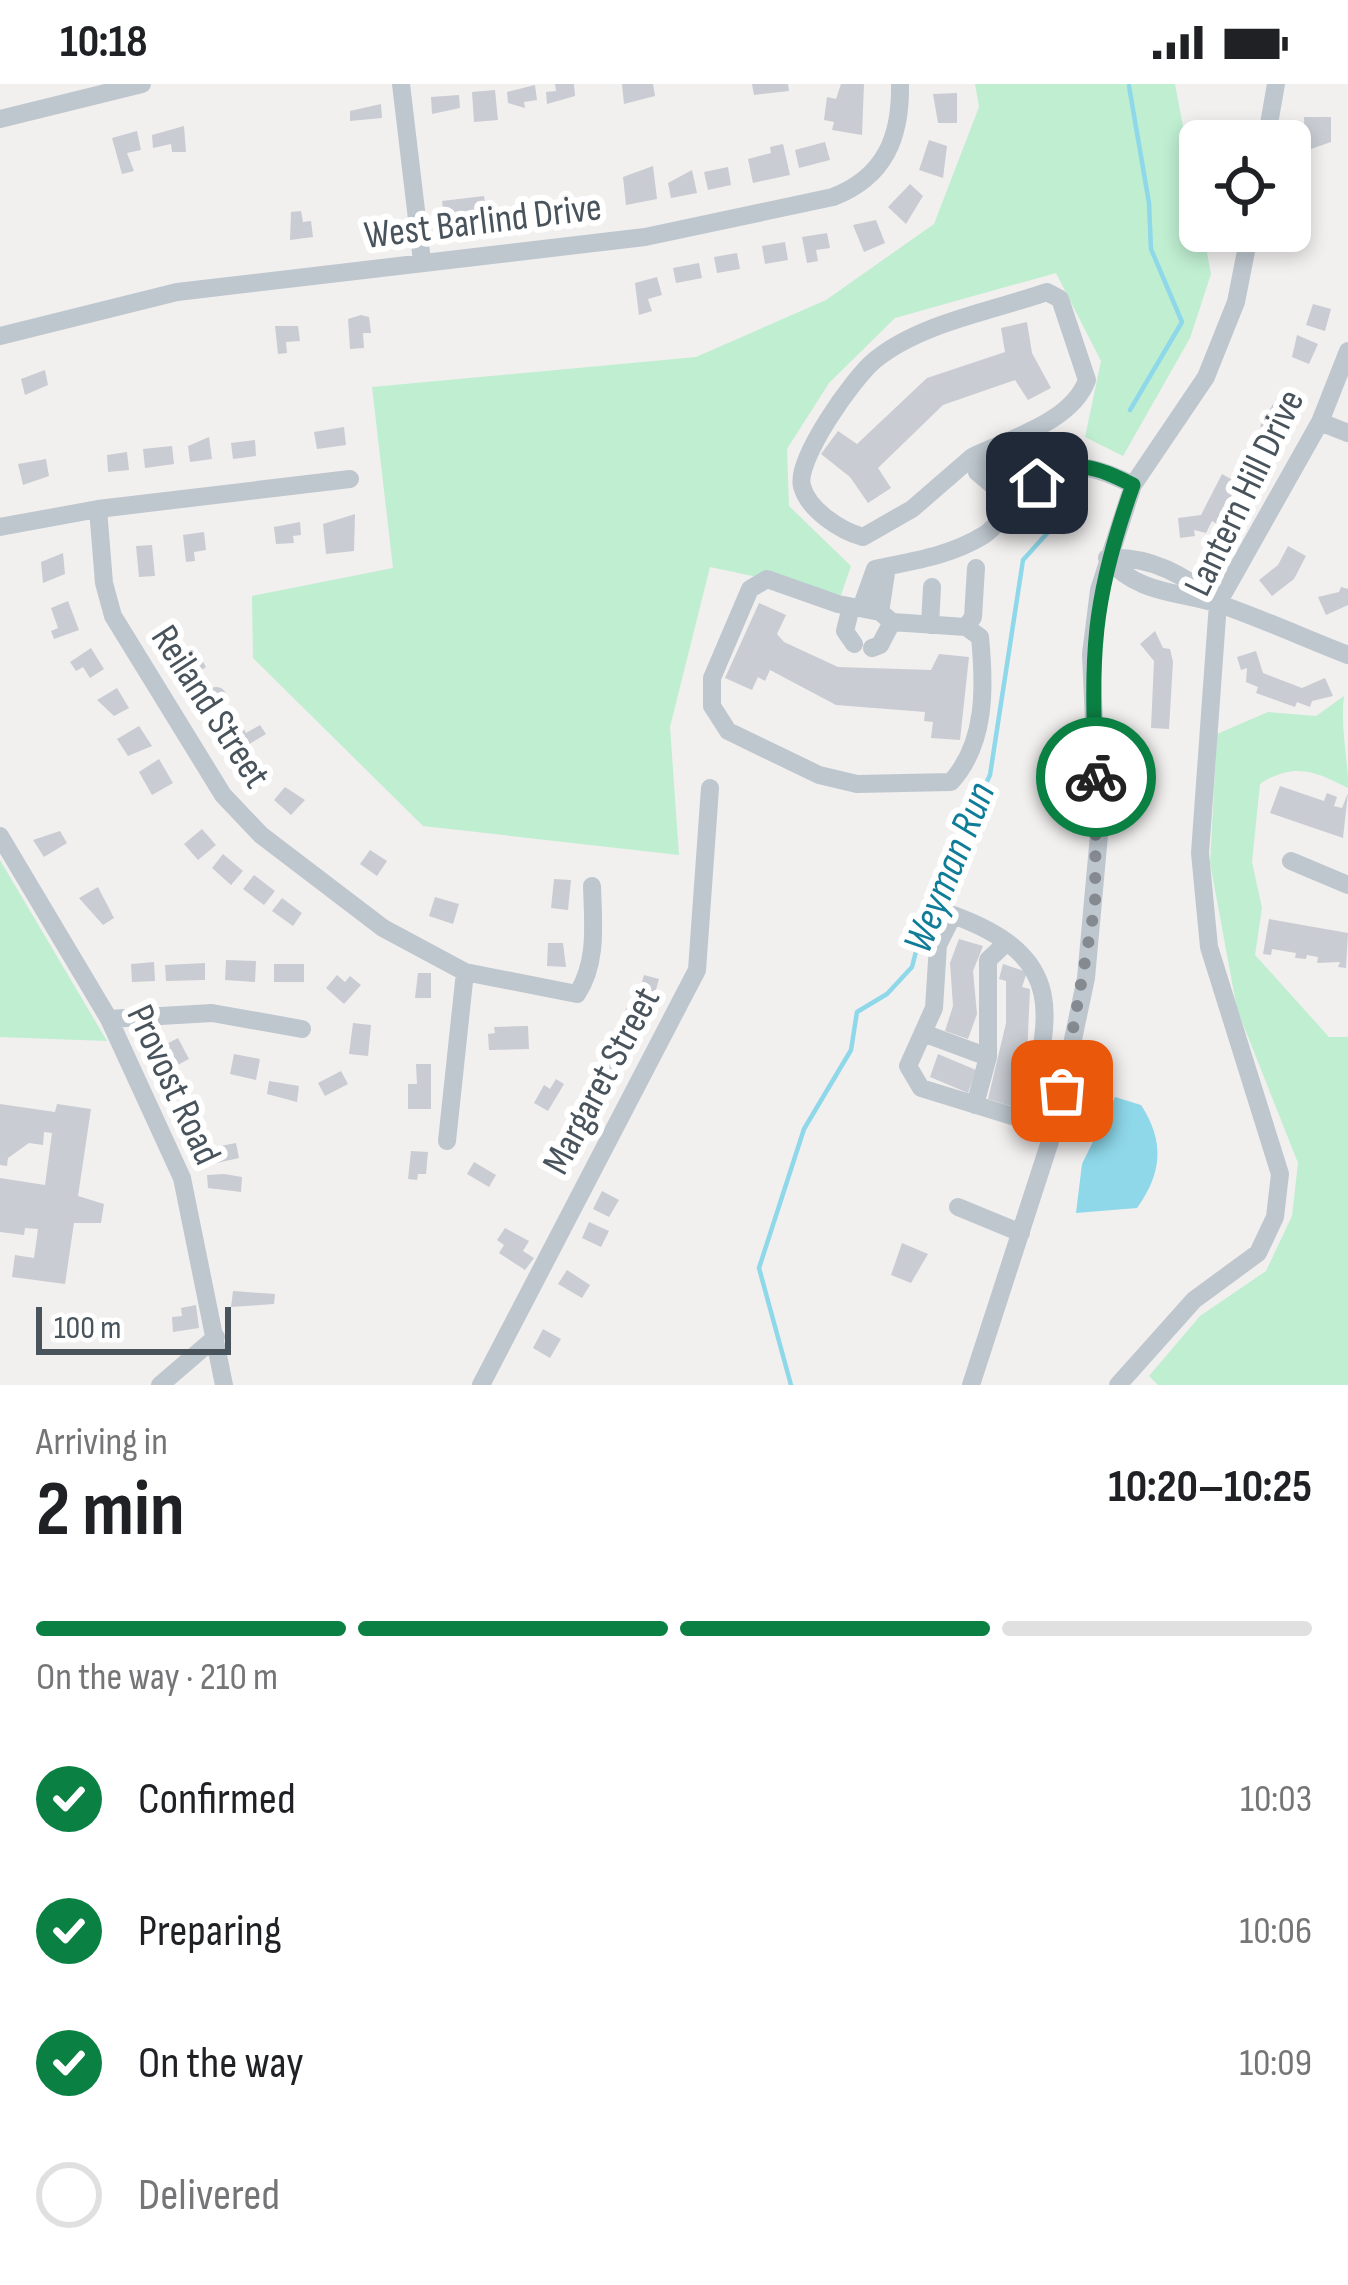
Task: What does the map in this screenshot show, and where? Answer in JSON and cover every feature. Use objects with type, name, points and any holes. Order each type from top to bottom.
[{"type":"street","points":[[0,119],[142,84]]},
{"type":"street","points":[[401,84],[422,261]]},
{"type":"street","name":"West Barlind Drive","points":[[0,336],[177,292],[644,237],[833,197],[866,180],[890,150],[900,84]]},
{"type":"street","points":[[1270,120],[1276,84]]},
{"type":"street","points":[[971,1385],[1054,1129],[1095,905],[1099,835],[1090,654],[1107,558],[1133,485],[1205,377],[1236,302],[1246,252]]},
{"type":"street","points":[[1047,292],[1060,299],[1087,380],[1082,392],[1066,411],[975,460],[912,509],[863,537],[846,532],[808,502],[800,482],[804,463],[834,411],[874,361],[917,336],[1047,292]]},
{"type":"street","name":"Lantern Hill Drive","points":[[1118,1385],[1194,1300],[1258,1253],[1275,1216],[1280,1174],[1209,947],[1200,853],[1218,604],[1320,422],[1348,351]]},
{"type":"street","points":[[1320,422],[1348,433]]},
{"type":"street","points":[[975,460],[1012,483],[1016,496]]},
{"type":"street","points":[[871,612],[845,632],[863,646],[880,645],[871,612],[875,569],[940,556],[988,533],[1016,496],[1057,468],[1093,465],[1133,485]]},
{"type":"street","points":[[0,527],[98,509],[350,478]]},
{"type":"street","name":"Reiland Street","points":[[98,509],[104,584],[113,616],[238,814],[372,920],[465,972],[577,994],[586,980],[593,939],[592,886]]},
{"type":"street","points":[[1107,558],[1132,556],[1191,580],[1218,604],[1348,655]]},
{"type":"street","points":[[966,627],[974,617],[976,568]]},
{"type":"street","points":[[767,579],[871,612],[930,625],[966,627],[980,637],[978,736],[967,764],[951,782],[876,785],[819,775],[728,731],[712,706],[712,678],[750,589],[767,579]]},
{"type":"street","points":[[930,625],[932,587]]},
{"type":"street","name":"Margaret Street","points":[[481,1385],[697,970],[710,788]]},
{"type":"street","name":"Provost Road","points":[[3,846],[109,1019],[182,1178],[224,1385]]},
{"type":"street","points":[[1291,861],[1348,885]]},
{"type":"street","points":[[1024,1120],[1042,1052],[1047,999],[1030,963],[1007,942],[992,929],[953,915],[938,945],[934,1008],[908,1066],[915,1081],[921,1088],[975,1105],[1024,1120],[1054,1129]]},
{"type":"street","points":[[975,1105],[988,1057],[988,960],[1007,942]]},
{"type":"street","points":[[447,1142],[465,972]]},
{"type":"street","points":[[109,1019],[212,1013],[302,1029]]},
{"type":"street","points":[[923,1033],[988,1057]]},
{"type":"street","points":[[958,1207],[1021,1233]]},
{"type":"street","points":[[160,1385],[216,1337]]},
{"type":"green space","points":[[975,84],[1175,84],[1182,120],[1179,252],[1207,252],[1211,274],[1190,338],[1123,456],[1085,437],[1101,361],[1056,273],[895,318],[829,383],[787,449],[789,506],[851,566],[841,595],[710,567],[670,727],[679,855],[423,826],[253,658],[252,596],[393,568],[372,387],[696,357],[826,300],[934,224],[979,107]]},
{"type":"green space","points":[[1344,696],[1348,788],[1304,771],[1283,773],[1260,784],[1252,862],[1262,908],[1255,955],[1329,1037],[1348,1037],[1348,1385],[1158,1385],[1149,1376],[1200,1316],[1266,1271],[1292,1216],[1298,1163],[1237,1009],[1210,863],[1217,734],[1268,712],[1316,716]]},
{"type":"green space","points":[[0,860],[107,1041],[0,1037]]},
{"type":"water","points":[[1115,1097],[1141,1105],[1149,1119],[1157,1145],[1152,1182],[1137,1208],[1076,1213],[1082,1164]]},
{"type":"building","points":[[555,84],[574,84],[575,96],[547,104],[546,92],[556,91]]},
{"type":"building","points":[[622,84],[653,84],[655,96],[624,104]]},
{"type":"building","points":[[752,84],[788,84],[789,91],[754,95]]},
{"type":"building","points":[[841,84],[864,84],[862,135],[832,130],[834,122],[824,120],[827,97],[836,99]]},
{"type":"building","points":[[535,85],[537,100],[524,102],[525,108],[508,103],[507,92]]},
{"type":"building","points":[[495,90],[498,120],[474,122],[472,92]]},
{"type":"building","points":[[957,93],[957,123],[938,123],[933,94]]},
{"type":"building","points":[[459,95],[460,108],[432,114],[431,97]]},
{"type":"building","points":[[381,104],[382,118],[350,121],[350,111]]},
{"type":"building","points":[[1331,117],[1331,142],[1311,149],[1311,120],[1304,120]]},
{"type":"building","points":[[184,126],[186,152],[172,152],[171,144],[153,148],[152,135]]},
{"type":"building","points":[[137,131],[141,150],[127,153],[134,171],[122,174],[112,138]]},
{"type":"building","points":[[929,140],[947,146],[943,178],[919,170]]},
{"type":"building","points":[[825,142],[830,160],[799,168],[795,150]]},
{"type":"building","points":[[783,144],[790,175],[753,183],[748,159]]},
{"type":"building","points":[[653,166],[657,199],[626,205],[623,177]]},
{"type":"building","points":[[728,167],[731,185],[708,190],[704,172]]},
{"type":"building","points":[[692,170],[697,193],[671,198],[668,183]]},
{"type":"building","points":[[910,184],[923,196],[906,224],[888,207]]},
{"type":"building","points":[[484,196],[486,213],[444,216],[442,201]]},
{"type":"building","points":[[301,211],[303,222],[311,221],[313,237],[290,240],[291,212]]},
{"type":"building","points":[[876,220],[885,243],[864,252],[853,225]]},
{"type":"building","points":[[827,233],[830,248],[816,250],[818,261],[807,263],[802,237]]},
{"type":"building","points":[[785,242],[788,260],[765,264],[762,246]]},
{"type":"building","points":[[737,253],[740,269],[717,273],[714,257]]},
{"type":"building","points":[[699,263],[702,278],[676,283],[673,268]]},
{"type":"building","points":[[657,277],[662,295],[648,299],[652,311],[639,315],[635,283]]},
{"type":"building","points":[[1313,304],[1331,309],[1325,331],[1306,325]]},
{"type":"building","points":[[369,317],[371,333],[363,333],[364,348],[350,349],[348,319]]},
{"type":"building","points":[[1027,322],[1032,353],[1051,388],[1028,400],[1015,380],[943,405],[878,468],[891,488],[868,503],[850,477],[821,454],[838,431],[857,444],[927,378],[1005,352],[1001,328]]},
{"type":"building","points":[[275,326],[298,326],[300,341],[286,342],[287,353],[278,354]]},
{"type":"building","points":[[1297,335],[1318,344],[1309,364],[1292,357]]},
{"type":"building","points":[[45,370],[48,385],[25,395],[21,379]]},
{"type":"building","points":[[1276,399],[1292,409],[1276,435],[1260,426]]},
{"type":"building","points":[[344,427],[346,445],[317,449],[314,432]]},
{"type":"building","points":[[209,437],[212,459],[190,462],[188,446]]},
{"type":"building","points":[[255,440],[256,456],[233,459],[231,443]]},
{"type":"building","points":[[172,446],[174,464],[145,468],[143,449]]},
{"type":"building","points":[[127,452],[129,470],[108,472],[107,455]]},
{"type":"building","points":[[46,459],[49,476],[23,485],[18,464]]},
{"type":"building","points":[[1222,474],[1238,483],[1217,524],[1212,521],[1206,533],[1194,530],[1195,536],[1180,538],[1178,518],[1201,515]]},
{"type":"building","points":[[355,514],[354,551],[326,554],[323,524]]},
{"type":"building","points":[[300,522],[301,535],[293,536],[294,543],[276,544],[274,527]]},
{"type":"building","points":[[204,532],[206,550],[194,552],[195,561],[186,562],[183,535]]},
{"type":"building","points":[[152,545],[155,576],[139,577],[136,546]]},
{"type":"building","points":[[1288,546],[1306,556],[1294,579],[1272,596],[1259,580],[1278,565]]},
{"type":"building","points":[[63,553],[65,574],[43,583],[41,562]]},
{"type":"building","points":[[1341,587],[1348,589],[1348,605],[1326,615],[1318,597],[1339,592]]},
{"type":"building","points":[[68,601],[79,630],[54,639],[51,631],[58,628],[51,608]]},
{"type":"building","points":[[759,603],[786,615],[777,634],[784,642],[838,667],[931,670],[939,654],[969,657],[960,740],[931,738],[933,722],[924,721],[925,712],[836,705],[770,670],[765,681],[758,677],[752,690],[725,678]]},
{"type":"building","points":[[1155,631],[1163,648],[1170,649],[1173,662],[1169,729],[1151,728],[1154,661],[1140,644]]},
{"type":"building","points":[[91,648],[104,669],[90,678],[83,667],[76,671],[70,662]]},
{"type":"building","points":[[195,648],[206,667],[192,676],[180,656]]},
{"type":"building","points":[[1256,651],[1263,673],[1302,688],[1325,678],[1333,696],[1312,701],[1310,707],[1297,702],[1295,707],[1256,693],[1258,687],[1246,682],[1247,668],[1241,670],[1237,657]]},
{"type":"building","points":[[216,687],[227,698],[216,709],[205,698]]},
{"type":"building","points":[[117,688],[129,708],[114,716],[97,700]]},
{"type":"building","points":[[241,724],[246,733],[260,725],[266,734],[238,751],[227,732]]},
{"type":"building","points":[[139,726],[152,746],[128,756],[117,739]]},
{"type":"building","points":[[159,759],[173,783],[152,795],[139,772]]},
{"type":"building","points":[[1280,786],[1324,801],[1327,793],[1337,797],[1334,806],[1342,808],[1348,793],[1343,838],[1270,813]]},
{"type":"building","points":[[285,787],[305,800],[291,815],[274,800]]},
{"type":"building","points":[[202,829],[216,845],[198,860],[184,844]]},
{"type":"building","points":[[60,831],[67,843],[44,857],[33,840]]},
{"type":"building","points":[[370,850],[387,861],[377,876],[360,864]]},
{"type":"building","points":[[223,854],[243,871],[231,885],[212,868]]},
{"type":"building","points":[[254,875],[275,891],[264,905],[243,889]]},
{"type":"building","points":[[554,879],[571,880],[568,910],[551,908]]},
{"type":"building","points":[[98,887],[114,918],[103,925],[79,898]]},
{"type":"building","points":[[435,897],[459,904],[453,924],[429,916]]},
{"type":"building","points":[[282,898],[302,913],[293,926],[272,911]]},
{"type":"building","points":[[1269,919],[1348,933],[1346,968],[1338,967],[1340,962],[1317,963],[1318,957],[1295,958],[1296,953],[1272,949],[1271,955],[1263,954]]},
{"type":"building","points":[[959,939],[983,946],[973,971],[977,1014],[968,1039],[945,1031],[953,1006],[950,963]]},
{"type":"building","points":[[548,943],[563,943],[566,967],[547,966]]},
{"type":"building","points":[[226,960],[256,961],[255,982],[225,980]]},
{"type":"building","points":[[154,962],[155,981],[132,982],[131,964]]},
{"type":"building","points":[[205,963],[205,980],[166,981],[165,965]]},
{"type":"building","points":[[274,964],[304,964],[304,982],[274,982]]},
{"type":"building","points":[[1003,964],[1027,972],[1022,987],[1030,989],[1027,1056],[1011,1106],[988,1099],[1006,1023],[1006,981],[999,979]]},
{"type":"building","points":[[418,973],[431,973],[431,998],[415,998]]},
{"type":"building","points":[[337,975],[345,982],[350,976],[361,985],[344,1004],[326,988]]},
{"type":"building","points":[[644,975],[659,979],[652,1004],[637,999]]},
{"type":"building","points":[[627,1007],[641,1014],[630,1036],[616,1028]]},
{"type":"building","points":[[353,1023],[371,1025],[368,1056],[349,1054]]},
{"type":"building","points":[[528,1026],[529,1049],[489,1050],[488,1034],[495,1033],[494,1027]]},
{"type":"building","points":[[178,1038],[189,1059],[168,1070],[157,1049]]},
{"type":"building","points":[[617,1045],[626,1050],[607,1082],[599,1078],[603,1062]]},
{"type":"building","points":[[234,1054],[260,1059],[256,1080],[230,1074]]},
{"type":"building","points":[[938,1054],[976,1070],[968,1093],[930,1077]]},
{"type":"building","points":[[416,1064],[431,1064],[431,1109],[408,1109],[408,1084],[417,1084]]},
{"type":"building","points":[[341,1071],[348,1084],[325,1096],[318,1083]]},
{"type":"building","points":[[556,1079],[564,1084],[548,1111],[534,1103],[544,1085],[550,1089]]},
{"type":"building","points":[[269,1081],[299,1086],[297,1102],[267,1094]]},
{"type":"building","points":[[0,1104],[55,1112],[57,1104],[91,1109],[78,1196],[104,1204],[101,1223],[74,1223],[65,1284],[12,1277],[15,1255],[34,1258],[38,1229],[25,1228],[24,1235],[0,1232],[0,1178],[45,1185],[52,1133],[44,1132],[43,1145],[29,1143],[8,1158],[7,1166],[0,1165]]},
{"type":"building","points":[[236,1143],[239,1158],[199,1167],[195,1151]]},
{"type":"building","points":[[411,1151],[428,1152],[426,1174],[418,1174],[417,1180],[408,1179]]},
{"type":"building","points":[[474,1162],[496,1175],[489,1187],[467,1174]]},
{"type":"building","points":[[207,1175],[242,1177],[241,1192],[208,1188]]},
{"type":"building","points":[[602,1191],[619,1200],[609,1217],[593,1209]]},
{"type":"building","points":[[589,1222],[609,1231],[601,1247],[582,1238]]},
{"type":"building","points":[[505,1228],[529,1241],[523,1251],[534,1258],[525,1270],[499,1253],[504,1245],[497,1240]]},
{"type":"building","points":[[902,1243],[928,1254],[911,1283],[891,1275]]},
{"type":"building","points":[[567,1270],[590,1285],[582,1298],[558,1284]]},
{"type":"building","points":[[233,1291],[275,1294],[274,1304],[231,1307]]},
{"type":"building","points":[[196,1305],[199,1328],[173,1332],[172,1317],[182,1316],[181,1308]]},
{"type":"building","points":[[543,1329],[561,1339],[550,1358],[533,1348]]},
{"type":"waterway","name":"Weyman Run","points":[[1129,86],[1149,203],[1151,249],[1182,322],[1130,410]]},
{"type":"waterway","name":"Weyman Run","points":[[791,1385],[759,1268],[804,1129],[851,1050],[857,1012],[887,994],[912,967],[928,905],[990,775],[1023,560],[1051,529]]},
{"type":"way so far","points":[[1062,1091],[1086,978],[1095,905],[1096,777]]},
{"type":"route","points":[[1037,483],[1057,468],[1093,465],[1133,485],[1107,558],[1090,654],[1096,777]]}]
